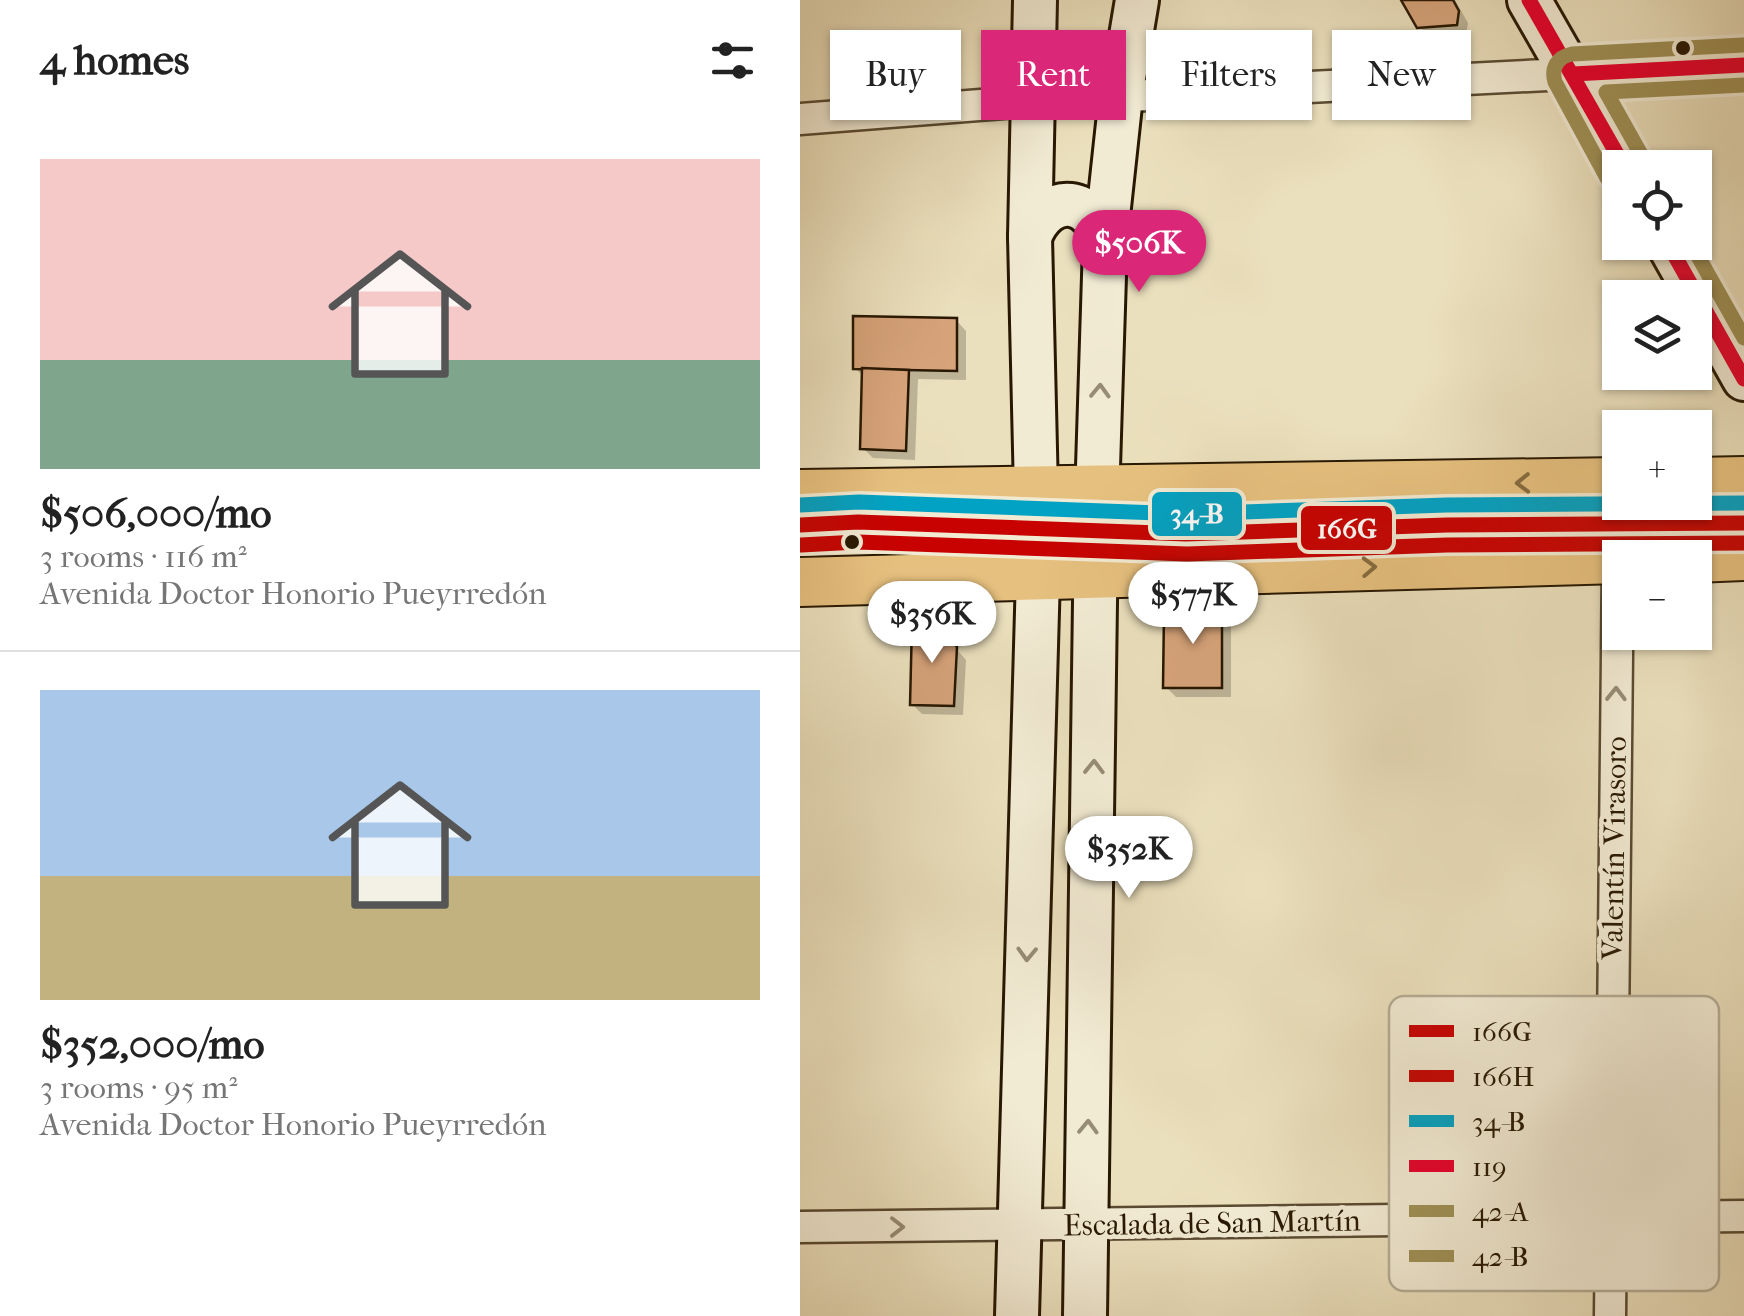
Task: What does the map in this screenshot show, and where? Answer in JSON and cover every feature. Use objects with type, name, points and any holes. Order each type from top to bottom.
[{"type":"main road","points":[[1034,30],[1035,0]]},
{"type":"main road","points":[[1126,66],[1137,0]]},
{"type":"main road","points":[[1529,0],[1615,150]]},
{"type":"main road","points":[[1017,1316],[1038,576],[1031,120]]},
{"type":"main road","points":[[1085,1316],[1096,531],[1105,244],[1118,120]]},
{"type":"main road","points":[[1030,237],[1037,220],[1052,207],[1070,204],[1088,211],[1101,225],[1105,244]]},
{"type":"main road","points":[[1677,260],[1744,379]]},
{"type":"main road","points":[[1712,482],[1744,481]]},
{"type":"main road","points":[[800,582],[1038,576],[1096,531],[1602,484]]},
{"type":"main road","points":[[800,494],[1037,510],[1096,531],[1602,558]]},
{"type":"main road","points":[[1712,557],[1744,556]]},
{"type":"street","points":[[1126,96],[1744,65]]},
{"type":"street","points":[[800,119],[981,105]]},
{"type":"street","name":"Valentín Virasoro","points":[[1613,996],[1618,650]]},
{"type":"street","name":"Escalada de San Martín","points":[[1719,1217],[1744,1216]]},
{"type":"street","name":"Escalada de San Martín","points":[[800,1227],[1389,1222]]},
{"type":"lane","points":[[800,526],[1037,510]]},
{"type":"lane","points":[[1096,531],[1186,534],[1744,523]]},
{"type":"building","points":[[1401,0],[1453,0],[1459,11],[1457,25],[1417,28]]},
{"type":"building","points":[[853,316],[957,318],[957,371],[853,369]]},
{"type":"building","points":[[862,368],[909,370],[906,451],[860,449]]},
{"type":"building","points":[[1170,606],[1222,606],[1222,688],[1163,688],[1164,612]]},
{"type":"building","points":[[935,622],[957,647],[954,706],[910,705],[912,623]]},
{"type":"transit line","name":"119","points":[[1529,0],[1615,150]]},
{"type":"transit line","name":"42-B","points":[[1602,169],[1555,82],[1559,60],[1572,54],[1743,45]]},
{"type":"transit line","name":"119","points":[[1573,74],[1744,65]]},
{"type":"transit line","name":"42-A","points":[[1639,150],[1606,92],[1744,85]]},
{"type":"transit line","name":"119","points":[[1677,260],[1744,379]]},
{"type":"transit line","name":"42-B","points":[[1700,260],[1744,338]]},
{"type":"transit line","name":"34-B","points":[[800,505],[859,502],[1186,514],[1447,505],[1744,503]]},
{"type":"transit line","name":"166G","points":[[800,525],[858,522],[1186,534],[1447,525],[1744,523]]},
{"type":"transit line","name":"166H","points":[[801,545],[858,542],[1187,554],[1447,545],[1744,543]]}]
